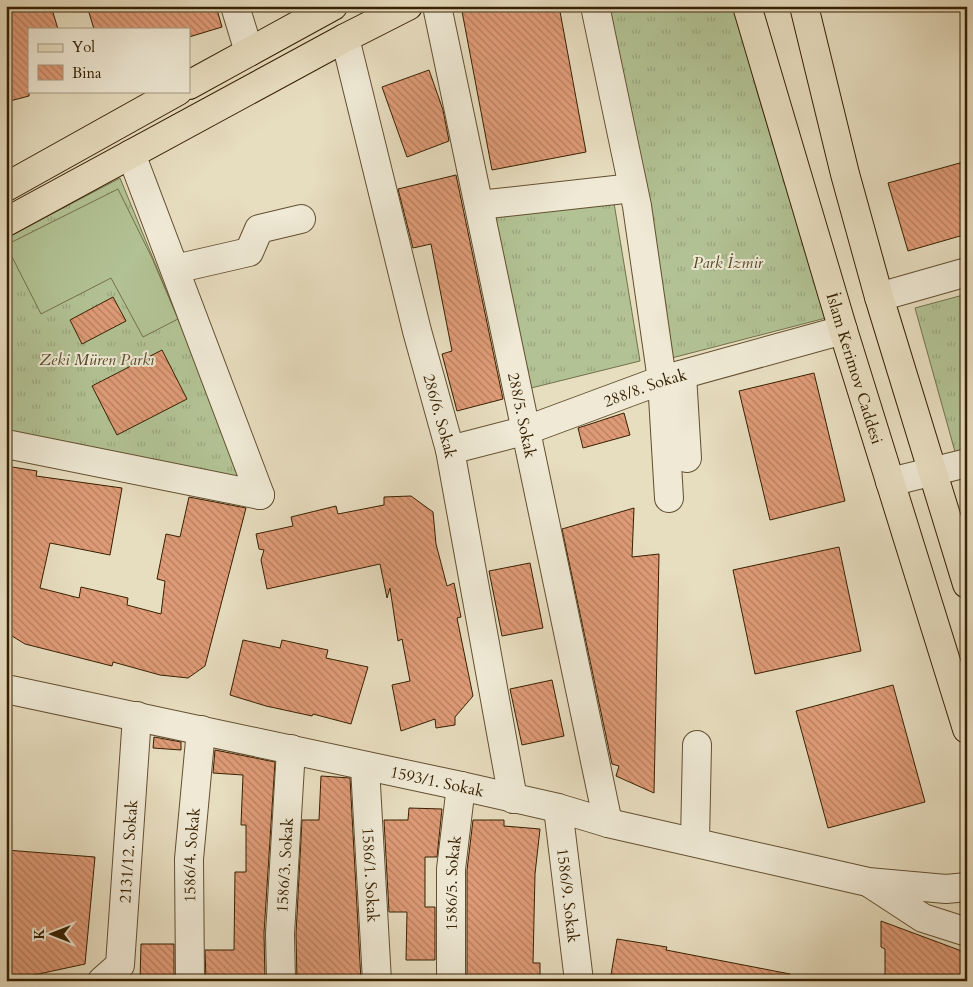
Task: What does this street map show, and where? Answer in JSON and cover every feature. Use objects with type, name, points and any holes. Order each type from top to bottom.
[{"type":"main road","points":[[190,85],[333,6]]},
{"type":"main road","points":[[338,6],[345,38]]},
{"type":"main road","points":[[6,222],[345,38],[408,6]]},
{"type":"main road","name":"İslam Kerimov Caddesi","points":[[747,6],[843,330],[967,729]]},
{"type":"main road","points":[[804,6],[845,174],[880,297],[967,584]]},
{"type":"main road","points":[[6,187],[176,92]]},
{"type":"street","points":[[235,6],[248,52]]},
{"type":"street","name":"288/5. Sokak","points":[[437,6],[608,823]]},
{"type":"street","points":[[595,6],[687,458]]},
{"type":"street","name":"286/6. Sokak","points":[[345,38],[417,331],[450,450],[513,799]]},
{"type":"street","points":[[6,444],[260,495],[131,154]]},
{"type":"street","points":[[479,205],[633,188]]},
{"type":"street","points":[[175,269],[249,252],[259,229],[301,219]]},
{"type":"street","points":[[880,297],[967,272]]},
{"type":"street","name":"288/8. Sokak","points":[[450,450],[527,430],[672,378],[843,330]]},
{"type":"street","points":[[669,498],[672,378]]},
{"type":"street","points":[[890,482],[967,463]]},
{"type":"street","name":"1593/1. Sokak","points":[[6,688],[365,767],[461,786],[558,808],[608,823],[868,882],[946,889],[967,887]]},
{"type":"street","name":"2131/12. Sokak","points":[[102,981],[120,965],[137,716]]},
{"type":"street","name":"1586/4. Sokak","points":[[190,981],[189,859],[201,730]]},
{"type":"street","points":[[695,842],[697,745]]},
{"type":"street","name":"1586/3. Sokak","points":[[281,981],[280,934],[291,750]]},
{"type":"street","name":"1586/1. Sokak","points":[[365,767],[377,981]]},
{"type":"street","name":"1586/5. Sokak","points":[[451,981],[451,869],[461,786]]},
{"type":"street","name":"1586/9. Sokak","points":[[558,808],[579,981]]},
{"type":"street","name":"1593/1. Sokak","points":[[868,882],[923,918],[967,932]]},
{"type":"green space","name":"Park İzmir","points":[[607,6],[736,6],[756,88],[826,318],[664,360]]},
{"type":"green space","name":"Zeki Müren Parkı","points":[[120,178],[245,482],[6,434],[6,238]]},
{"type":"green space","points":[[118,189],[152,258],[178,319],[143,337],[111,278],[41,314],[6,245]]},
{"type":"green space","points":[[614,203],[640,361],[523,390],[488,218]]},
{"type":"green space","points":[[967,294],[967,456],[957,459],[915,308]]},
{"type":"building","points":[[6,6],[51,6],[58,28],[28,28],[29,96],[6,102]]},
{"type":"building","points":[[87,6],[216,6],[222,27],[190,37],[190,28],[94,28]]},
{"type":"building","points":[[461,6],[559,6],[586,152],[492,170]]},
{"type":"building","points":[[429,70],[443,110],[449,141],[407,157],[382,87]]},
{"type":"building","points":[[967,161],[967,234],[908,251],[888,183]]},
{"type":"building","points":[[456,175],[503,399],[457,411],[442,354],[452,351],[431,244],[413,248],[398,189]]},
{"type":"building","points":[[113,297],[126,321],[82,344],[70,320]]},
{"type":"building","points":[[162,350],[187,399],[117,435],[92,386]]},
{"type":"building","points":[[814,373],[845,501],[770,520],[739,391]]},
{"type":"building","points":[[624,413],[630,435],[583,448],[578,428]]},
{"type":"building","points":[[6,466],[37,471],[36,476],[122,488],[110,555],[50,543],[40,588],[79,598],[81,587],[128,598],[127,605],[161,614],[165,581],[157,579],[166,534],[180,537],[189,497],[246,508],[205,666],[188,678],[160,675],[113,662],[112,666],[25,644],[12,636],[6,635]]},
{"type":"building","points":[[411,496],[433,512],[436,544],[447,586],[454,583],[461,617],[457,618],[473,696],[455,717],[455,725],[436,728],[435,719],[401,731],[392,685],[410,681],[402,639],[398,641],[390,588],[387,598],[380,564],[267,589],[261,560],[264,550],[259,549],[256,534],[293,526],[291,517],[336,506],[338,514],[384,505],[384,497]]},
{"type":"building","points":[[634,508],[632,557],[659,554],[654,793],[616,776],[619,766],[612,764],[562,529]]},
{"type":"building","points":[[839,547],[861,651],[755,674],[733,570]]},
{"type":"building","points":[[530,563],[543,628],[502,636],[489,571]]},
{"type":"building","points":[[243,640],[280,648],[282,640],[328,650],[326,658],[368,667],[351,724],[313,714],[312,716],[266,706],[230,695]]},
{"type":"building","points":[[552,680],[564,736],[522,745],[510,689]]},
{"type":"building","points":[[893,685],[925,802],[828,828],[796,711]]},
{"type":"building","points":[[154,737],[181,742],[181,750],[153,748]]},
{"type":"building","points":[[215,750],[275,762],[264,933],[265,981],[206,981],[205,950],[234,950],[235,872],[246,872],[246,825],[241,825],[243,775],[213,773]]},
{"type":"building","points":[[321,776],[350,778],[361,981],[297,981],[296,934],[302,820],[319,820]]},
{"type":"building","points":[[409,808],[442,809],[437,857],[425,857],[425,907],[435,907],[435,960],[406,960],[407,912],[389,912],[384,820],[408,820]]},
{"type":"building","points":[[473,820],[504,820],[504,826],[540,829],[535,874],[533,963],[540,963],[540,979],[467,981],[467,870]]},
{"type":"building","points":[[6,850],[95,857],[85,964],[6,981]]},
{"type":"building","points":[[881,921],[967,953],[967,981],[885,981],[885,949],[881,947]]},
{"type":"building","points":[[617,939],[667,947],[666,950],[790,974],[789,981],[648,981],[611,975]]},
{"type":"building","points":[[141,944],[174,944],[174,981],[140,981]]}]
